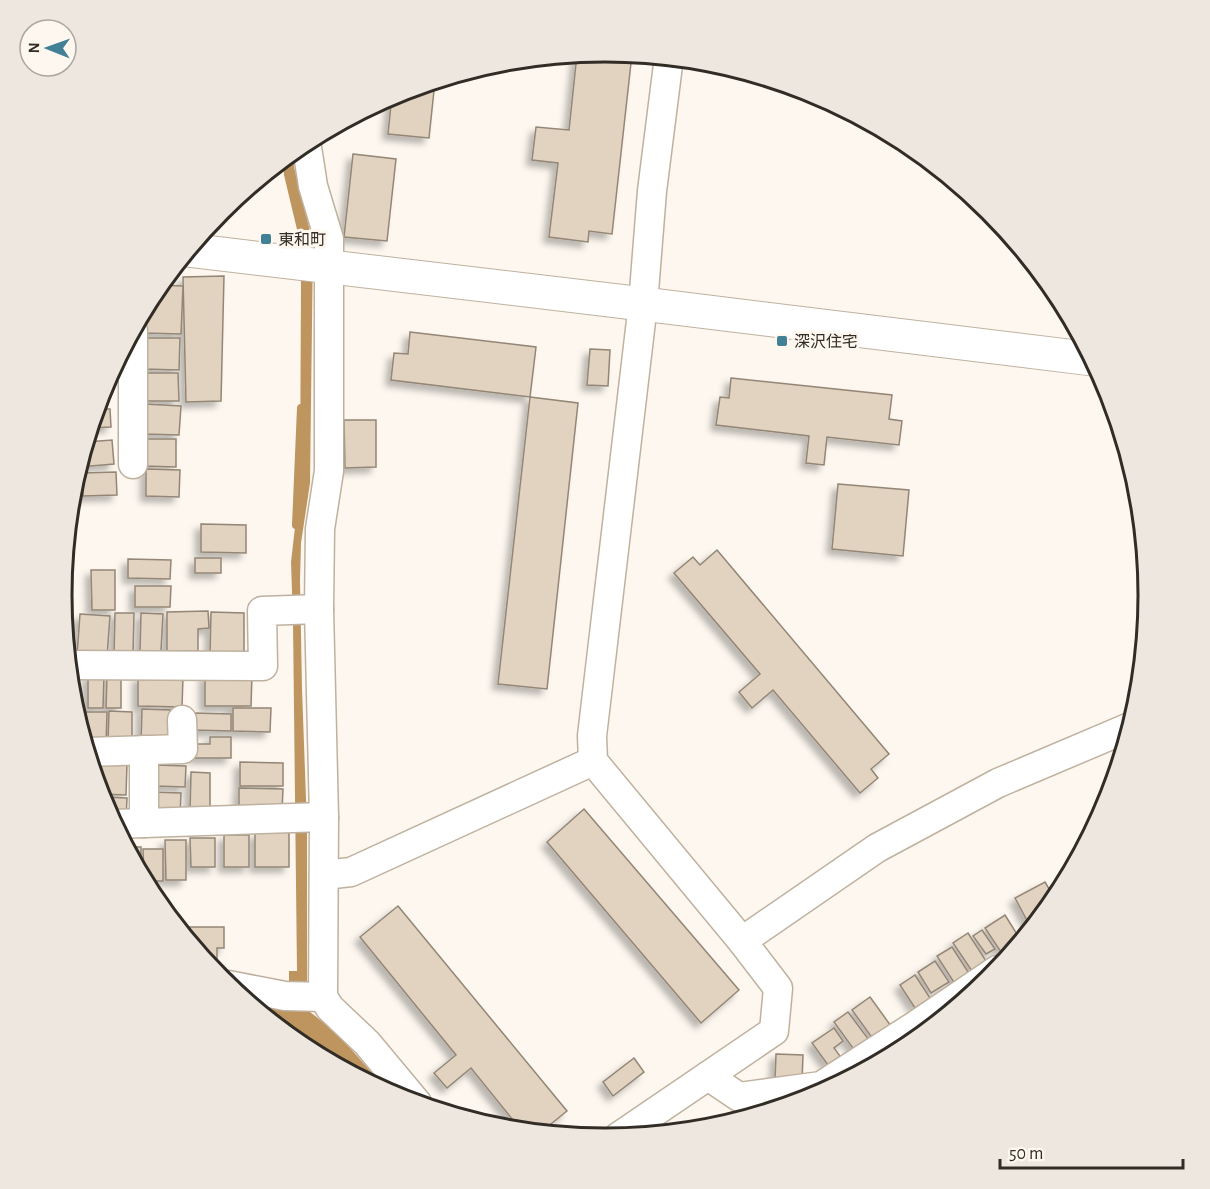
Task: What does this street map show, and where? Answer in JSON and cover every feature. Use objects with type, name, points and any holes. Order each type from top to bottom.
[{"type":"street","points":[[634,1126],[774,1031],[778,988],[592,760],[592,736],[643,304],[652,191],[668,65]]},
{"type":"street","points":[[308,152],[313,186],[329,239],[313,265]]},
{"type":"street","points":[[197,251],[1082,358]]},
{"type":"street","points":[[306,996],[324,875],[309,817],[319,609],[320,529],[329,471],[328,293],[313,265]]},
{"type":"street","points":[[133,347],[133,464]]},
{"type":"street","points":[[77,665],[263,666],[262,611],[319,609]]},
{"type":"street","points":[[96,752],[183,749],[182,720]]},
{"type":"street","points":[[741,941],[878,848],[998,783],[1120,731]]},
{"type":"street","points":[[144,750],[144,823]]},
{"type":"street","points":[[324,875],[351,872],[592,760]]},
{"type":"street","points":[[124,824],[309,817]]},
{"type":"street","points":[[246,988],[306,996],[330,1008],[367,1043],[406,1089]]},
{"type":"street","points":[[708,1076],[739,1097],[799,1091]]},
{"type":"shaded area","points":[[294,162],[313,243],[310,483],[301,543],[300,580],[307,826],[309,1009],[351,1049],[373,1075],[309,1038],[260,1000],[289,1004],[289,971],[297,971],[291,562],[300,484],[301,284],[300,242],[284,170]]},
{"type":"building","points":[[576,63],[631,63],[612,234],[589,231],[588,242],[549,237],[558,163],[532,160],[536,127],[569,130]]},
{"type":"building","points":[[434,90],[429,138],[388,134],[391,106]]},
{"type":"building","points":[[353,154],[396,159],[387,241],[344,237]]},
{"type":"building","points":[[224,276],[221,401],[186,402],[183,277]]},
{"type":"building","points":[[171,285],[183,286],[181,334],[143,333],[143,328]]},
{"type":"building","points":[[410,332],[536,347],[530,397],[391,380],[394,353],[408,354]]},
{"type":"building","points":[[145,338],[180,338],[179,370],[144,369]]},
{"type":"building","points":[[590,349],[610,350],[608,386],[587,385]]},
{"type":"building","points":[[146,373],[178,373],[179,401],[146,401]]},
{"type":"building","points":[[731,378],[892,395],[889,419],[902,421],[899,445],[827,437],[824,465],[806,463],[809,436],[716,425],[720,397],[729,398]]},
{"type":"building","points":[[530,397],[578,403],[547,689],[498,684]]},
{"type":"building","points":[[145,404],[181,406],[179,435],[144,434]]},
{"type":"building","points":[[106,409],[110,409],[111,427],[99,428]]},
{"type":"building","points":[[344,420],[376,420],[376,467],[345,468]]},
{"type":"building","points":[[145,439],[176,439],[176,467],[145,466]]},
{"type":"building","points":[[112,440],[114,464],[88,466],[95,441]]},
{"type":"building","points":[[146,469],[180,470],[179,497],[146,496]]},
{"type":"building","points":[[116,472],[117,495],[83,496],[86,473]]},
{"type":"building","points":[[838,484],[909,490],[903,556],[832,549]]},
{"type":"building","points":[[201,524],[246,525],[246,553],[201,552]]},
{"type":"building","points":[[717,550],[889,754],[871,769],[878,778],[860,793],[773,690],[752,708],[739,692],[760,674],[674,573],[693,557],[700,565]]},
{"type":"building","points":[[195,558],[221,558],[221,573],[195,573]]},
{"type":"building","points":[[128,559],[171,560],[170,579],[128,578]]},
{"type":"building","points":[[91,570],[115,570],[115,610],[92,610]]},
{"type":"building","points":[[135,586],[171,586],[170,607],[135,607]]},
{"type":"building","points":[[208,611],[209,628],[198,629],[198,651],[167,651],[167,612]]},
{"type":"building","points":[[211,612],[244,613],[244,656],[210,655]]},
{"type":"building","points":[[115,613],[134,613],[133,655],[114,655]]},
{"type":"building","points":[[141,613],[163,614],[161,651],[140,651]]},
{"type":"building","points":[[80,614],[110,616],[107,657],[77,656]]},
{"type":"building","points":[[88,674],[104,675],[103,708],[88,708]]},
{"type":"building","points":[[107,674],[121,674],[121,708],[106,708]]},
{"type":"building","points":[[205,674],[252,674],[251,706],[205,706]]},
{"type":"building","points":[[138,676],[183,677],[182,707],[138,706]]},
{"type":"building","points":[[233,708],[271,708],[270,732],[233,731]]},
{"type":"building","points":[[142,709],[170,710],[170,743],[141,742]]},
{"type":"building","points":[[109,711],[132,712],[132,740],[108,740]]},
{"type":"building","points":[[85,712],[107,712],[106,745],[94,744]]},
{"type":"building","points":[[193,713],[231,714],[231,731],[193,730]]},
{"type":"building","points":[[210,737],[231,737],[231,758],[194,758],[195,744],[210,744]]},
{"type":"building","points":[[240,762],[283,763],[283,786],[240,786]]},
{"type":"building","points":[[101,764],[127,764],[126,795],[112,794]]},
{"type":"building","points":[[156,765],[186,766],[185,787],[156,786]]},
{"type":"building","points":[[191,772],[210,773],[210,812],[190,812]]},
{"type":"building","points":[[239,788],[283,789],[282,811],[239,810]]},
{"type":"building","points":[[150,792],[181,793],[180,816],[149,815]]},
{"type":"building","points":[[113,797],[127,798],[126,820],[123,820]]},
{"type":"building","points":[[584,809],[739,990],[701,1023],[547,842]]},
{"type":"building","points":[[289,832],[289,867],[255,867],[255,833]]},
{"type":"building","points":[[224,835],[249,835],[249,867],[224,867]]},
{"type":"building","points":[[190,838],[215,838],[215,867],[191,867]]},
{"type":"building","points":[[165,840],[186,840],[186,880],[166,880]]},
{"type":"building","points":[[136,847],[141,847],[141,857]]},
{"type":"building","points":[[143,849],[163,849],[163,881],[156,881],[143,862]]},
{"type":"building","points":[[1045,882],[1049,889],[1027,920],[1015,898]]},
{"type":"building","points":[[398,906],[567,1111],[550,1124],[512,1119],[471,1068],[447,1088],[434,1073],[456,1055],[360,937]]},
{"type":"building","points":[[1005,915],[1016,933],[1001,952],[985,928]]},
{"type":"building","points":[[189,927],[224,927],[224,948],[217,948],[217,960]]},
{"type":"building","points":[[982,930],[995,949],[986,954],[973,936]]},
{"type":"building","points":[[968,933],[988,964],[974,974],[953,943]]},
{"type":"building","points":[[952,947],[970,975],[955,984],[937,956]]},
{"type":"building","points":[[935,961],[949,982],[931,993],[918,972]]},
{"type":"building","points":[[915,975],[930,998],[915,1008],[900,985]]},
{"type":"building","points":[[870,997],[891,1026],[873,1039],[852,1010]]},
{"type":"building","points":[[848,1012],[869,1040],[855,1051],[834,1022]]},
{"type":"building","points":[[834,1028],[843,1041],[834,1048],[840,1056],[828,1065],[812,1043]]},
{"type":"building","points":[[776,1054],[803,1055],[802,1081],[775,1080]]},
{"type":"building","points":[[634,1058],[644,1072],[613,1096],[603,1082]]},
{"type":"waterway","points":[[296,525],[301,408]]},
{"type":"place","name":"東和町","points":[[266,239]]},
{"type":"place","name":"深沢住宅","points":[[782,341]]}]
